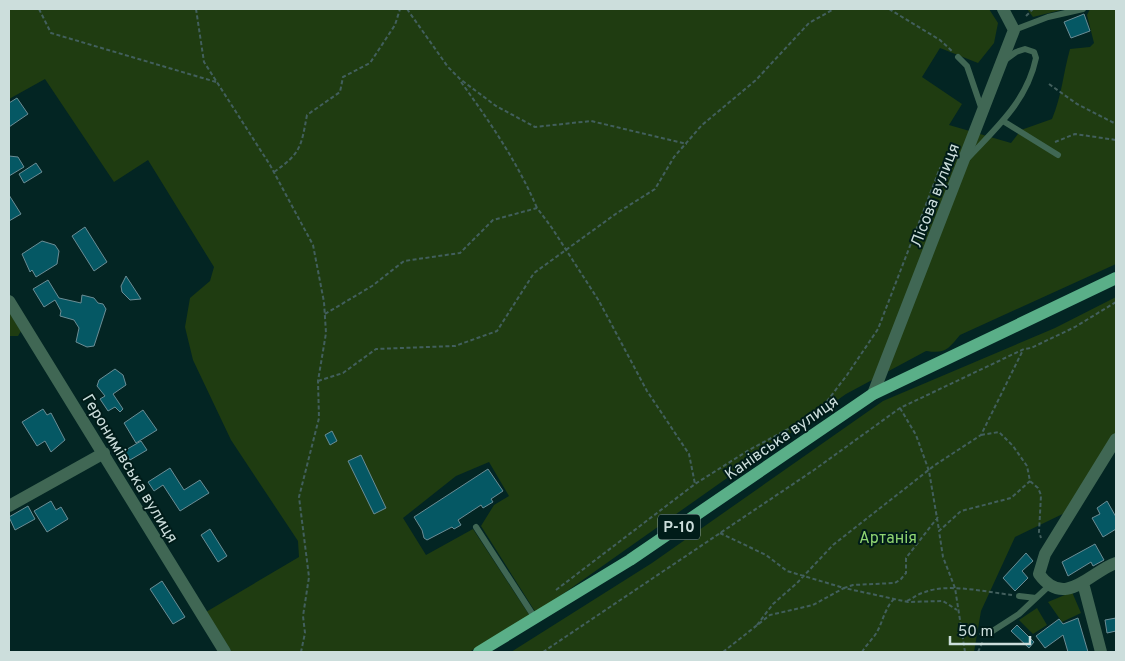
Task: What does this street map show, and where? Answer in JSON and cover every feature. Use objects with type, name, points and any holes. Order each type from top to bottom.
[{"type":"main road","name":"Канівська вулиця","points":[[479,652],[630,560],[873,394],[1116,278]]},
{"type":"street","points":[[1003,9],[1014,30]]},
{"type":"street","name":"Лісова вулиця","points":[[873,394],[1014,30]]},
{"type":"street","name":"Геронимівська вулиця","points":[[9,301],[225,652]]},
{"type":"street","points":[[1116,439],[1045,554],[1039,574],[1051,584],[1066,588],[1083,583],[1108,566],[1116,563]]},
{"type":"street","points":[[9,506],[104,453]]},
{"type":"street","points":[[1083,583],[1101,652]]},
{"type":"lane","points":[[1014,30],[1048,17],[1083,9]]},
{"type":"lane","points":[[965,160],[1020,100],[1036,58],[1034,52],[1025,49],[1008,56],[1002,63]]},
{"type":"lane","points":[[958,57],[967,66],[983,111]]},
{"type":"lane","points":[[1002,121],[1058,155]]},
{"type":"lane","points":[[476,527],[535,618]]},
{"type":"lane","points":[[988,634],[1019,614],[1051,584]]},
{"type":"lane","points":[[1019,596],[1036,598]]},
{"type":"path","points":[[38,9],[51,34],[216,82]]},
{"type":"path","points":[[196,9],[204,62],[274,173],[313,246],[325,314],[326,333],[318,381],[319,418],[299,497],[309,577],[303,616],[305,633],[301,652]]},
{"type":"path","points":[[274,173],[294,158],[302,140],[307,115],[340,92],[343,76],[370,63],[395,25],[400,9]]},
{"type":"path","points":[[407,9],[448,67],[460,79],[496,106],[535,127],[591,121],[688,144]]},
{"type":"path","points":[[318,381],[343,372],[376,349],[455,346],[497,331],[534,274],[617,214],[656,189],[674,157],[688,144],[702,125],[756,80],[809,22],[834,9]]},
{"type":"path","points":[[889,9],[940,40],[958,57]]},
{"type":"path","points":[[460,79],[488,119],[526,182],[537,208],[599,301],[647,391],[689,454],[695,484]]},
{"type":"path","points":[[1049,84],[1077,104],[1116,124]]},
{"type":"path","points":[[1046,148],[1057,140],[1075,134],[1116,140]]},
{"type":"path","points":[[554,592],[695,484],[749,450],[818,413],[847,375],[878,329],[940,168],[965,160]]},
{"type":"path","points":[[325,314],[372,286],[404,261],[460,253],[493,220],[537,208]]},
{"type":"path","points":[[543,652],[720,533],[900,408],[1024,349],[1031,348],[1075,328],[1116,302]]},
{"type":"path","points":[[981,435],[1024,349]]},
{"type":"path","points":[[900,408],[916,435],[929,471],[943,557],[955,588],[965,652]]},
{"type":"path","points":[[757,625],[773,604],[833,545],[929,471],[981,435],[999,432],[1013,446],[1027,466],[1030,481],[1041,495],[1039,532],[1045,554]]},
{"type":"path","points":[[940,531],[961,511],[1011,498],[1030,481]]},
{"type":"path","points":[[723,652],[770,615],[813,605],[853,585],[895,583],[906,573],[906,558],[938,517]]},
{"type":"path","points":[[720,533],[766,555],[787,571],[844,588],[894,599],[906,601],[943,601],[957,610]]},
{"type":"path","points":[[906,601],[924,592],[955,588],[1019,596]]},
{"type":"path","points":[[862,652],[876,634],[886,615],[888,605],[894,599]]},
{"type":"path","points":[[961,625],[972,633],[988,634],[978,652]]},
{"type":"green space","points":[[9,9],[989,9],[998,23],[994,43],[978,63],[940,48],[922,77],[962,104],[949,125],[1011,143],[1021,130],[1052,119],[1070,49],[1090,47],[1094,43],[1087,15],[1090,9],[1116,9],[1116,264],[960,335],[942,351],[926,351],[846,394],[536,613],[481,526],[494,505],[509,496],[489,462],[456,476],[403,518],[426,555],[473,529],[530,616],[469,652],[232,652],[206,612],[299,557],[298,541],[231,440],[193,360],[185,327],[190,298],[210,281],[214,267],[148,160],[114,182],[45,79],[9,99]]},
{"type":"green space","points":[[1027,9],[1065,9],[1033,17]]},
{"type":"green space","name":"Артанія","points":[[1116,297],[1116,433],[1097,463],[1075,508],[1015,537],[981,611],[974,652],[511,652],[652,563],[883,401],[1055,328]]},
{"type":"green space","points":[[9,312],[21,331],[18,336],[9,336]]},
{"type":"green space","points":[[1072,592],[1081,613],[1062,622],[1048,602]]},
{"type":"green space","points":[[1037,608],[1047,625],[1033,634],[1019,620]]},
{"type":"building","points":[[1084,14],[1090,31],[1071,38],[1064,22]]},
{"type":"building","points":[[17,98],[28,114],[9,127],[9,103]]},
{"type":"building","points":[[9,156],[18,157],[24,167],[9,176]]},
{"type":"building","points":[[36,163],[42,172],[24,183],[19,174]]},
{"type":"building","points":[[9,195],[21,214],[9,221]]},
{"type":"building","points":[[85,227],[107,262],[94,271],[72,236]]},
{"type":"building","points":[[42,241],[55,245],[59,251],[57,264],[36,277],[32,270],[30,272],[22,254]]},
{"type":"building","points":[[126,276],[141,299],[130,300],[122,292],[121,286]]},
{"type":"building","points":[[48,280],[59,298],[81,303],[82,295],[94,298],[98,303],[103,304],[106,309],[94,346],[87,347],[76,342],[79,328],[74,320],[60,316],[61,311],[55,300],[44,307],[33,289]]},
{"type":"building","points":[[115,369],[123,375],[126,385],[113,394],[123,409],[120,412],[115,407],[108,411],[100,399],[105,396],[97,386],[99,380]]},
{"type":"building","points":[[43,409],[47,415],[51,413],[65,440],[51,452],[45,441],[37,446],[22,422]]},
{"type":"building","points":[[143,410],[157,430],[136,443],[124,423]]},
{"type":"building","points":[[332,431],[337,441],[330,445],[325,435]]},
{"type":"building","points":[[141,441],[147,450],[130,460],[124,451]]},
{"type":"building","points":[[361,455],[386,508],[374,514],[348,461]]},
{"type":"building","points":[[170,468],[184,490],[200,480],[209,493],[180,511],[163,485],[154,491],[148,482]]},
{"type":"building","points":[[488,469],[503,491],[491,499],[493,502],[483,508],[481,505],[458,520],[461,525],[454,529],[452,527],[427,540],[424,538],[422,530],[414,517]]},
{"type":"building","points":[[51,501],[56,510],[61,507],[68,519],[47,532],[34,511]]},
{"type":"building","points":[[1107,501],[1116,517],[1116,529],[1103,537],[1092,518],[1100,514],[1097,508]]},
{"type":"building","points":[[28,506],[35,519],[15,530],[9,517]]},
{"type":"building","points":[[210,529],[227,556],[218,562],[201,535]]},
{"type":"building","points":[[1095,544],[1104,560],[1093,566],[1091,562],[1068,576],[1062,562]]},
{"type":"building","points":[[1026,553],[1033,561],[1022,571],[1028,578],[1015,591],[1003,578]]},
{"type":"building","points":[[162,581],[185,617],[173,624],[150,589]]},
{"type":"building","points":[[1078,618],[1088,652],[1068,652],[1063,635],[1045,648],[1036,636],[1059,619],[1063,624]]},
{"type":"building","points":[[1116,618],[1116,631],[1107,633],[1105,620]]},
{"type":"building","points":[[1017,625],[1034,642],[1029,648],[1011,631]]}]
